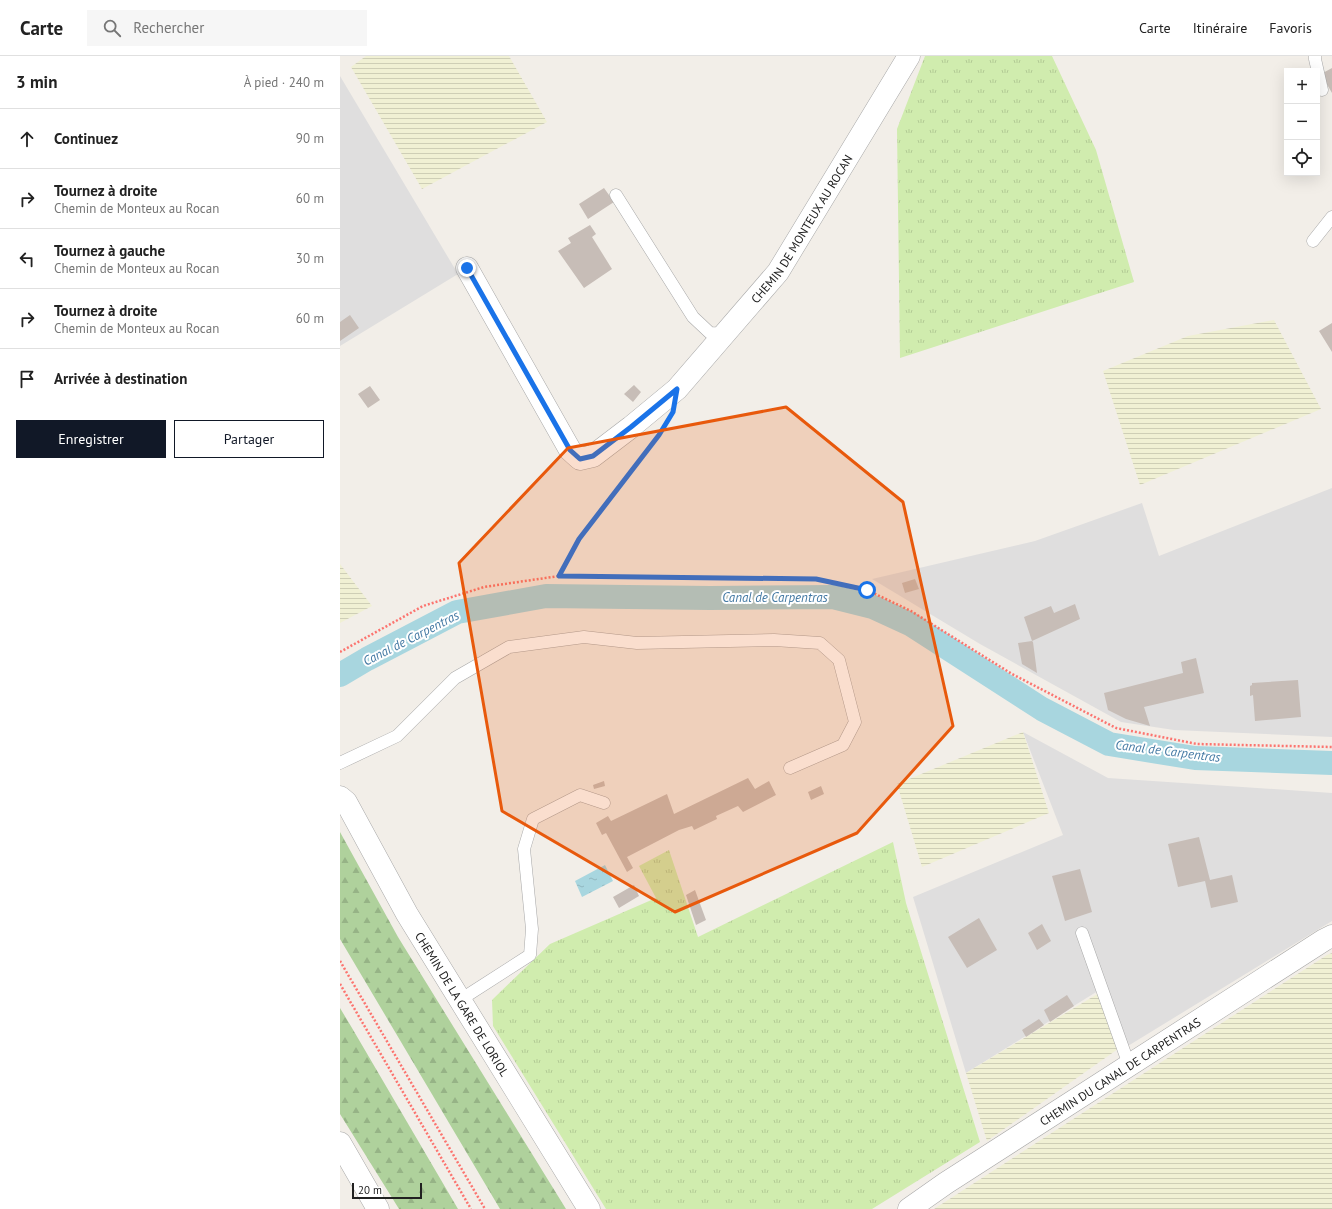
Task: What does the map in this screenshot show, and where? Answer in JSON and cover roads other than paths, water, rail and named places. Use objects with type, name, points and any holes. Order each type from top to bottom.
[{"type":"street","name":"CHEMIN DE MONTEUX AU ROCAN","points":[[467,268],[570,450],[580,459],[593,456],[677,389],[778,272],[909,56]]},
{"type":"street","name":"CHEMIN DE LA GARE DE LORIOL","points":[[340,797],[346,802],[407,914],[589,1209]]},
{"type":"street","name":"CHEMIN DU CANAL DE CARPENTRAS","points":[[909,1209],[946,1183],[1332,936]]},
{"type":"street","points":[[340,1142],[378,1209]]},
{"type":"lane","points":[[1315,56],[1322,90]]},
{"type":"lane","points":[[616,195],[693,317],[710,333],[724,334]]},
{"type":"lane","points":[[1313,241],[1332,217]]},
{"type":"lane","points":[[340,763],[397,736],[455,678],[509,647],[584,637],[637,644],[774,640],[820,644],[839,660],[855,722],[843,745],[790,768]]},
{"type":"lane","points":[[460,1000],[530,955],[532,929],[524,849],[533,820],[580,795],[604,803]]},
{"type":"lane","points":[[1082,933],[1129,1065]]},
{"type":"water","points":[[605,865],[613,881],[582,897],[575,881]]},
{"type":"waterway","name":"Canal de Carpentras","points":[[340,675],[367,659],[457,612],[546,596],[710,598],[833,597],[873,607],[910,624],[1042,709],[1109,744],[1195,758],[1332,763]]}]
